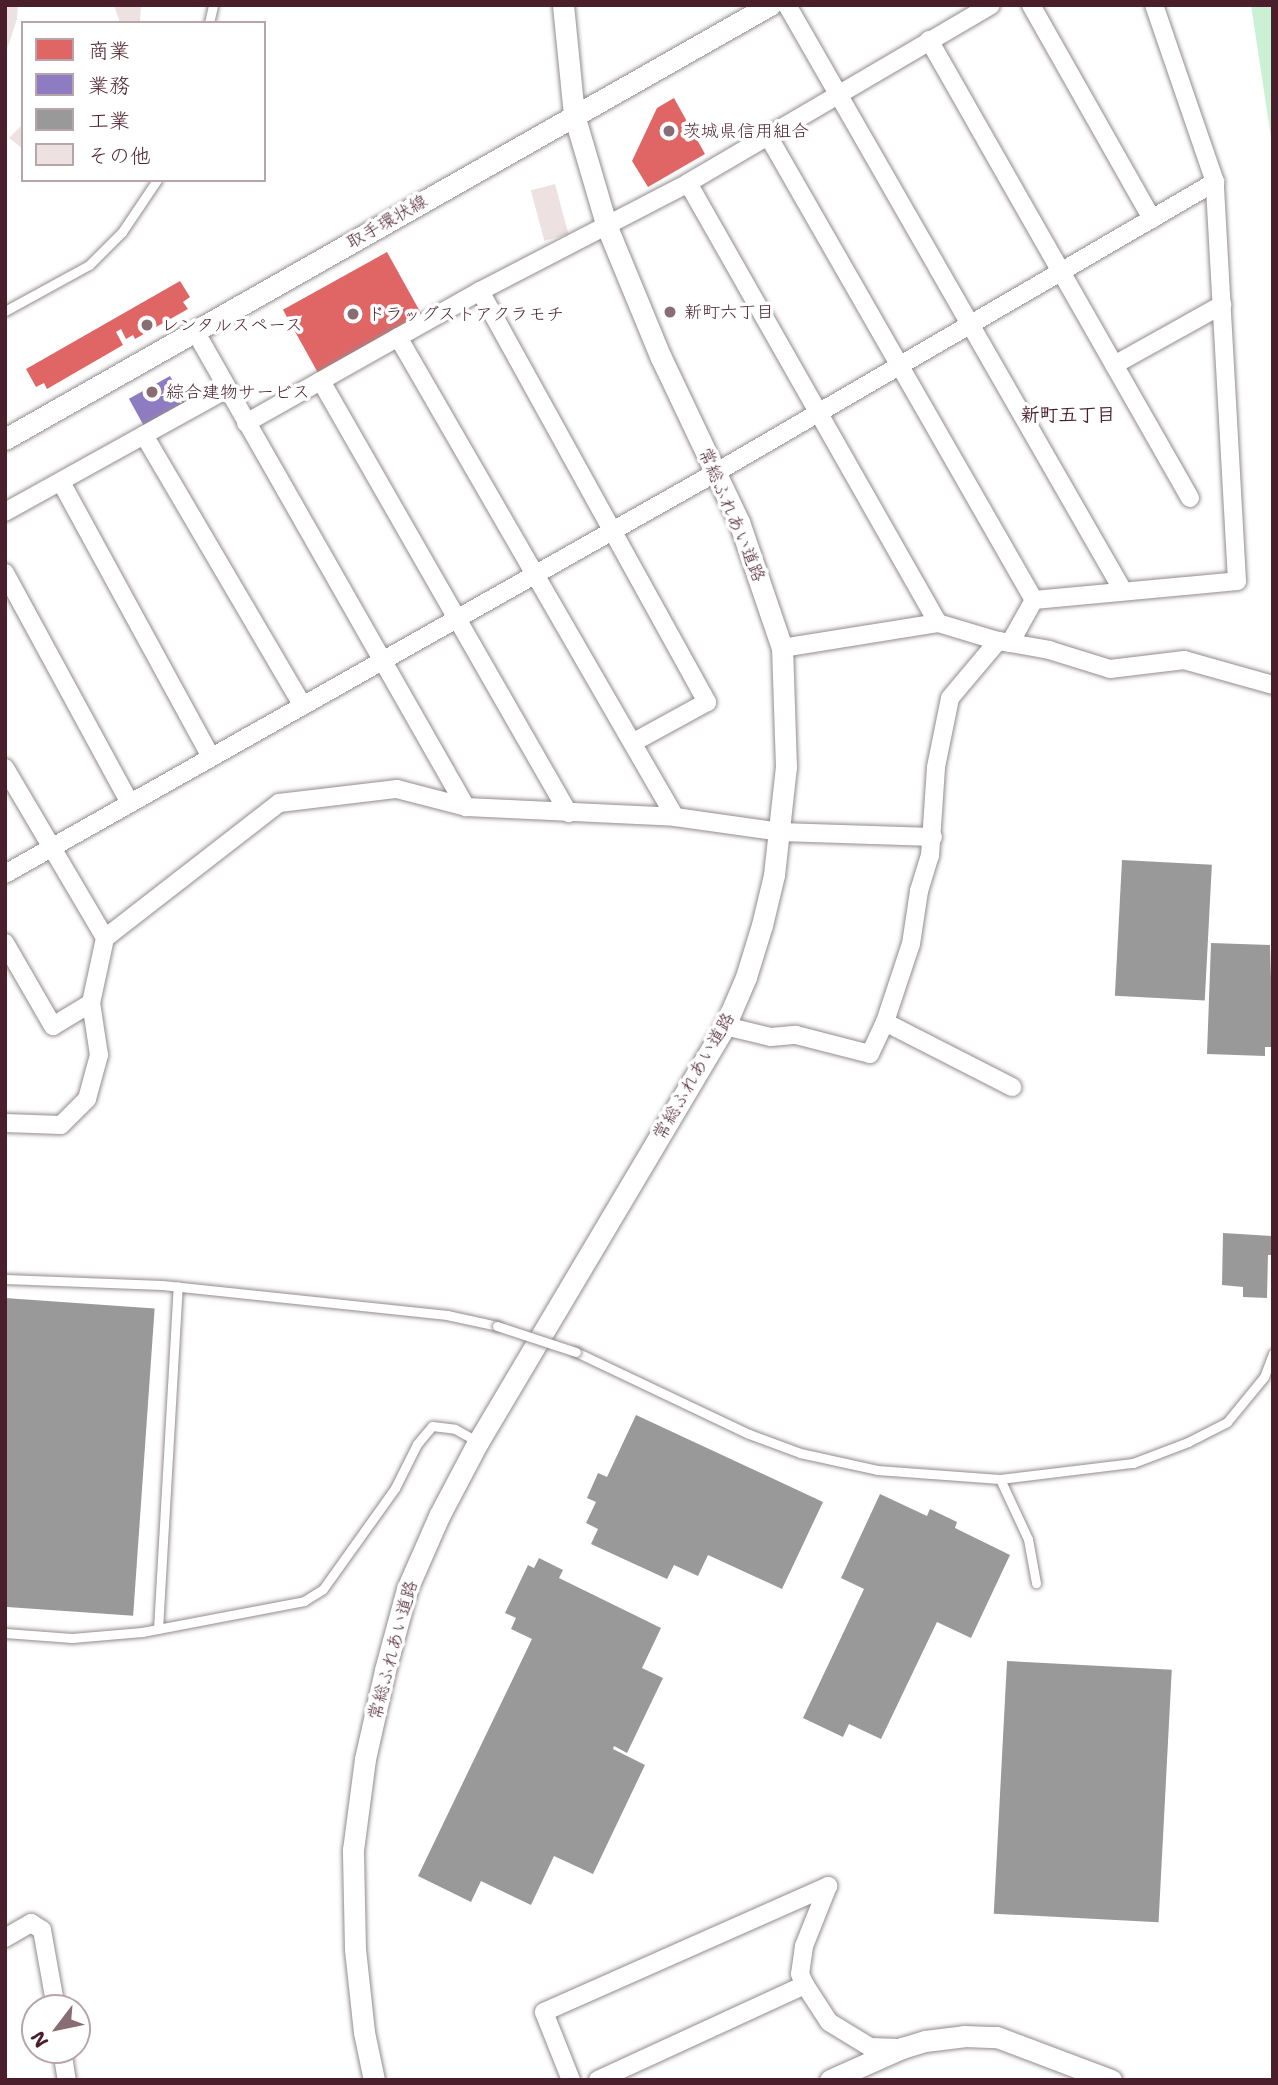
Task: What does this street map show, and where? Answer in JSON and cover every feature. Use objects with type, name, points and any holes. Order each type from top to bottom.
[{"type":"street","name":"常総ふれあい道路","points":[[374,2080],[364,2032],[354,1937],[353,1850],[365,1759],[407,1589],[439,1516],[478,1442],[725,1026],[746,977],[762,925],[780,832],[786,767],[782,648],[743,534],[656,347],[607,226],[574,115],[563,5]]},
{"type":"street","name":"取手環状線","points":[[5,439],[770,5]]},
{"type":"street","points":[[787,5],[968,326],[1122,589]]},
{"type":"street","points":[[246,423],[480,291],[688,183],[767,134],[991,5]]},
{"type":"street","points":[[1031,5],[1152,219]]},
{"type":"street","points":[[725,1026],[771,1038],[796,1035],[870,1054],[885,1022],[911,944],[919,891],[933,837],[936,767],[950,698],[1004,642],[1034,600],[1122,589],[1237,581],[1215,182],[1154,5]]},
{"type":"street","points":[[929,40],[1190,498]]},
{"type":"street","points":[[767,134],[1034,600]]},
{"type":"street","points":[[5,874],[715,473],[1215,182]]},
{"type":"street","points":[[688,183],[938,623]]},
{"type":"street","points":[[480,291],[707,702],[634,742]]},
{"type":"street","points":[[1114,365],[1222,305]]},
{"type":"street","points":[[195,331],[466,807]]},
{"type":"street","points":[[398,337],[675,817]]},
{"type":"street","points":[[321,380],[568,813]]},
{"type":"street","points":[[5,512],[227,388]]},
{"type":"street","points":[[144,435],[303,706]]},
{"type":"street","points":[[61,482],[211,757]]},
{"type":"street","points":[[5,573],[130,803]]},
{"type":"street","points":[[782,648],[938,623],[1004,642],[1049,650],[1110,669],[1184,660],[1273,685]]},
{"type":"street","points":[[5,768],[105,938]]},
{"type":"street","points":[[7,1119],[61,1125],[87,1099],[99,1055],[91,1003],[105,938],[279,803],[397,789],[466,807],[675,817],[780,832],[933,837]]},
{"type":"street","points":[[5,943],[53,1026],[91,1003]]},
{"type":"street","points":[[885,1022],[1012,1087]]},
{"type":"street","points":[[571,2080],[544,2012],[828,1886],[804,1946],[800,1974],[824,2016],[845,2033],[870,2048],[902,2048],[964,2036],[997,2037],[1079,2074],[1111,2080]]},
{"type":"street","points":[[5,1938],[32,1923],[42,1930],[53,1994]]},
{"type":"street","points":[[598,2080],[805,1985]]},
{"type":"street","points":[[830,2080],[902,2048]]},
{"type":"lane","points":[[5,311],[89,265],[122,232],[156,182]]},
{"type":"lane","points":[[5,1279],[177,1287],[447,1315],[497,1326],[576,1352],[749,1434],[800,1454],[877,1470],[1000,1479],[1133,1463],[1188,1443],[1227,1422],[1264,1377],[1273,1354]]},
{"type":"lane","points":[[158,1629],[177,1287]]},
{"type":"lane","points":[[5,1633],[72,1638],[158,1629],[304,1601],[323,1589],[395,1488],[417,1444],[432,1426],[455,1429],[478,1442]]},
{"type":"lane","points":[[1000,1479],[1028,1539],[1036,1583]]},
{"type":"green space","points":[[1251,5],[1273,5],[1273,151]]},
{"type":"building: 商業","name":"茨城県信用組合","points":[[674,98],[705,154],[648,187],[632,161],[657,108]]},
{"type":"building: 商業","name":"ドラッグストアクラモチ","points":[[387,252],[423,318],[319,375],[283,310]]},
{"type":"building: 商業","points":[[180,281],[190,297],[183,302],[188,309],[135,339],[133,335],[126,339],[121,329],[116,332],[123,345],[47,389],[44,383],[36,387],[26,369]]},
{"type":"building: 業務","points":[[170,376],[186,405],[145,428],[129,399]]},
{"type":"building: 工業","points":[[1122,860],[1212,865],[1205,1001],[1115,996]]},
{"type":"building: 工業","points":[[1211,943],[1270,945],[1273,1047],[1265,1047],[1265,1056],[1207,1054]]},
{"type":"building: 工業","points":[[1223,1233],[1273,1236],[1273,1255],[1268,1255],[1267,1298],[1243,1297],[1243,1287],[1222,1285]]},
{"type":"building: 工業","points":[[5,1298],[155,1308],[133,1616],[5,1607]]},
{"type":"building: 工業","points":[[636,1415],[823,1502],[782,1589],[708,1555],[698,1576],[674,1565],[667,1579],[591,1544],[598,1529],[586,1523],[596,1502],[587,1498],[598,1473],[607,1477]]},
{"type":"building: 工業","points":[[880,1494],[927,1516],[930,1509],[957,1522],[955,1528],[1010,1555],[971,1638],[937,1622],[881,1739],[849,1724],[843,1737],[803,1718],[864,1589],[841,1578]]},
{"type":"building: 工業","points":[[539,1558],[563,1570],[559,1578],[661,1628],[642,1668],[663,1678],[627,1753],[614,1746],[613,1749],[645,1765],[593,1874],[554,1856],[531,1905],[481,1881],[471,1902],[418,1876],[532,1639],[511,1629],[516,1618],[505,1613],[528,1565],[534,1568]]},
{"type":"building: 工業","points":[[1007,1661],[1172,1670],[1159,1922],[994,1914]]},
{"type":"building: その他","points":[[5,5],[18,5],[17,19],[6,52]]},
{"type":"building: その他","points":[[114,5],[141,5],[140,21],[119,21]]},
{"type":"building: その他","points":[[21,126],[21,147],[9,138]]},
{"type":"building: その他","points":[[555,184],[568,234],[544,241],[531,190]]},
{"type":"place","name":"茨城県信用組合","points":[[669,131]]},
{"type":"place","name":"新町六丁目","points":[[670,312]]},
{"type":"place","name":"ドラッグストアクラモチ","points":[[353,314]]},
{"type":"place","name":"レンタルスペース","points":[[147,325]]},
{"type":"place","name":"綜合建物サービス","points":[[152,392]]},
{"type":"district","name":"新町五丁目","points":[[1068,415]]}]
